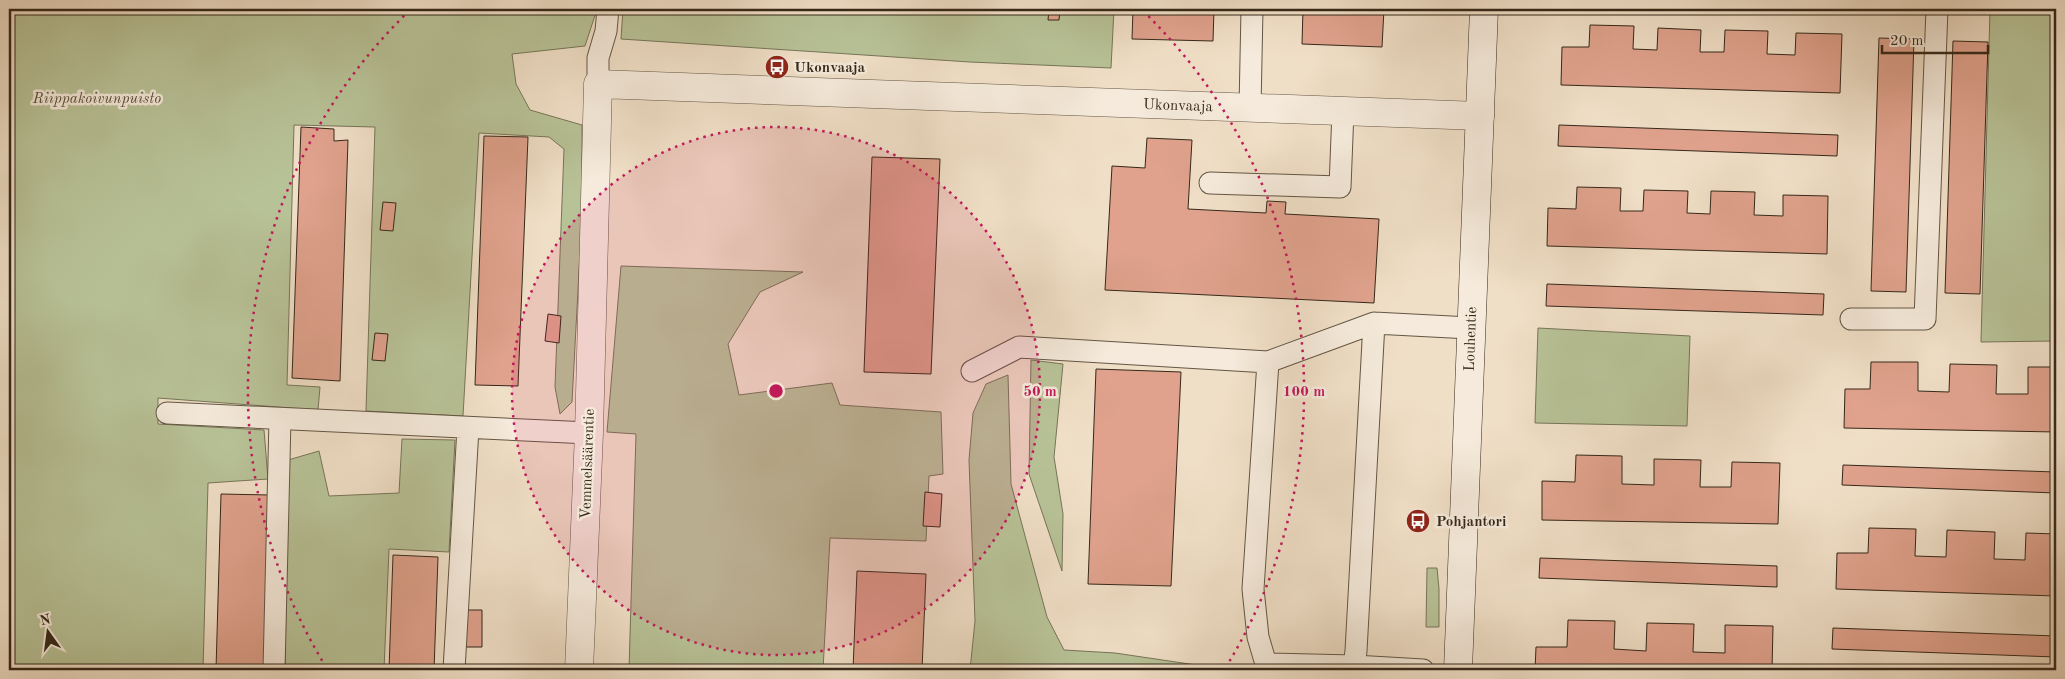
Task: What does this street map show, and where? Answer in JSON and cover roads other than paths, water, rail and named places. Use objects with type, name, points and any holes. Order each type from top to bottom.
[{"type":"street","name":"Louhentie","points":[[1458,670],[1484,9]]},
{"type":"street","name":"Ukonvaaja","points":[[598,84],[1480,116]]},
{"type":"street","name":"Vemmelsäärentie","points":[[578,670],[589,433],[598,84]]},
{"type":"lane","points":[[598,84],[598,58],[606,32],[608,9]]},
{"type":"lane","points":[[1250,108],[1252,9]]},
{"type":"lane","points":[[1851,319],[1925,319],[1937,9]]},
{"type":"lane","points":[[1210,183],[1340,187],[1343,111]]},
{"type":"lane","points":[[972,371],[1019,346],[1268,362],[1374,323],[1470,328]]},
{"type":"lane","points":[[1354,666],[1374,323]]},
{"type":"lane","points":[[1268,362],[1252,589],[1258,637],[1266,664],[1422,670]]},
{"type":"lane","points":[[167,413],[589,433]]},
{"type":"lane","points":[[274,670],[280,418]]},
{"type":"lane","points":[[454,670],[468,428]]},
{"type":"place","name":"Ukonvaaja","points":[[777,67]]},
{"type":"place","name":"Pohjantori","points":[[1418,521]]},
{"type":"park label","name":"Riippakoivunpuisto","points":[[97,98]]}]
